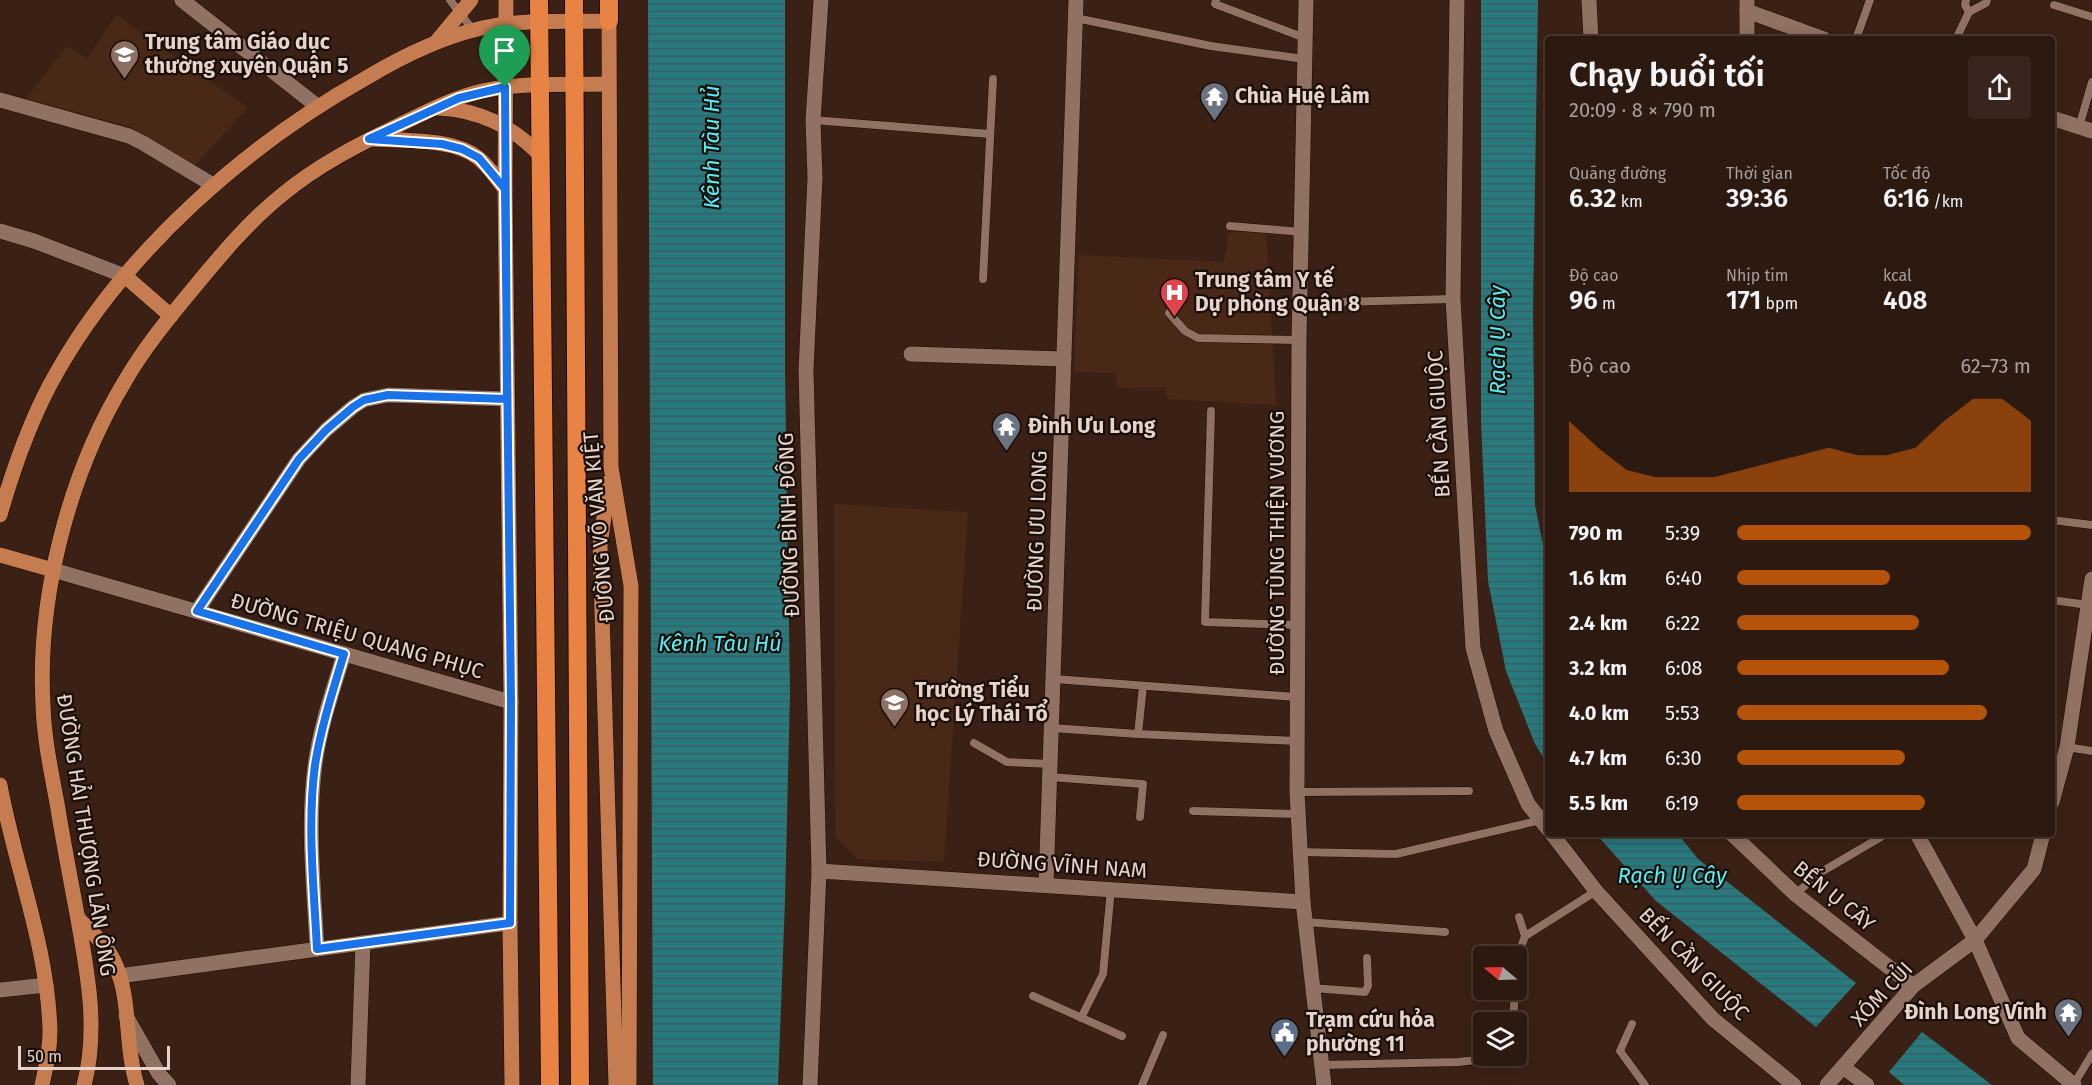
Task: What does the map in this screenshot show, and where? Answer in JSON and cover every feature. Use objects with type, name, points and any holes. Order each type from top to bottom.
[{"type":"highway","points":[[539,0],[550,1085]]},
{"type":"highway","name":"ĐƯỜNG VÕ VĂN KIỆT","points":[[574,0],[580,1085]]},
{"type":"highway","name":"ĐƯỜNG VÕ VĂN KIỆT","points":[[609,0],[609,21]]},
{"type":"main road","points":[[434,45],[471,0]]},
{"type":"main road","points":[[506,0],[505,189],[511,702],[512,1085]]},
{"type":"main road","points":[[0,515],[33,418],[85,326],[153,244],[213,185],[247,157],[317,106],[381,69],[473,30],[506,24],[609,21]]},
{"type":"main road","name":"ĐƯỜNG VÕ VĂN KIỆT","points":[[609,21],[611,467],[631,586],[629,1085]]},
{"type":"main road","name":"ĐƯỜNG HẢI THƯỢNG LÃN ÔNG","points":[[84,1085],[89,1055],[88,978],[49,762],[43,707],[42,668],[44,629],[53,570],[62,532],[99,428],[125,380],[147,347],[220,256],[248,225],[281,195],[315,171],[369,139],[459,98],[505,87],[608,84]]},
{"type":"main road","points":[[435,108],[472,112],[505,126],[518,134],[541,156]]},
{"type":"main road","points":[[369,139],[442,144],[462,149],[479,158],[505,189]]},
{"type":"main road","points":[[125,276],[171,316]]},
{"type":"main road","points":[[611,467],[600,545],[616,1085]]},
{"type":"main road","points":[[0,555],[53,570]]},
{"type":"main road","points":[[0,785],[46,985],[50,1032],[48,1060],[42,1085]]},
{"type":"main road","points":[[77,917],[106,948],[114,961],[119,976],[132,1069],[137,1085]]},
{"type":"street","points":[[182,0],[317,106]]},
{"type":"street","name":"ĐƯỜNG BÌNH ĐÔNG","points":[[810,1085],[819,871],[806,370],[815,178],[813,120],[821,0]]},
{"type":"street","name":"ĐƯỜNG ƯU LONG","points":[[1046,884],[1076,0]]},
{"type":"street","name":"ĐƯỜNG TÙNG THIỆN VƯƠNG","points":[[1306,0],[1299,340],[1297,814],[1303,902],[1324,1085]]},
{"type":"street","name":"BẾN CẦN GIUỘC","points":[[1457,0],[1453,299],[1473,648],[1496,731],[1528,804],[1544,824]]},
{"type":"street","points":[[1589,0],[1591,36]]},
{"type":"street","points":[[1747,36],[1747,6],[1817,36]]},
{"type":"street","points":[[0,100],[129,136],[213,185]]},
{"type":"street","points":[[2055,119],[2085,129]]},
{"type":"street","points":[[0,231],[34,241],[125,276]]},
{"type":"street","points":[[911,354],[1064,359]]},
{"type":"street","points":[[197,611],[299,459],[326,430],[353,407],[364,400],[388,395],[507,399]]},
{"type":"street","name":"ĐƯỜNG TRIỆU QUANG PHỤC","points":[[53,570],[511,702]]},
{"type":"street","points":[[2055,791],[2067,747],[2092,579]]},
{"type":"street","points":[[317,949],[312,820],[315,774],[325,718],[344,654]]},
{"type":"street","name":"BẾN CẦN GIUỘC","points":[[1554,837],[1596,891],[1713,1019],[1794,1085]]},
{"type":"street","name":"BẾN Ụ CÂY","points":[[1735,837],[1795,894],[1913,986]]},
{"type":"street","points":[[1919,837],[1974,940],[2018,1038],[2074,1084]]},
{"type":"street","name":"XÓM CỦI","points":[[1827,1085],[1913,986],[1974,940],[2034,869],[2042,837]]},
{"type":"street","name":"ĐƯỜNG VĨNH NAM","points":[[819,871],[1303,902]]},
{"type":"street","points":[[119,976],[510,923]]},
{"type":"street","points":[[358,1085],[363,943]]},
{"type":"street","points":[[0,990],[46,985]]},
{"type":"street","points":[[126,1016],[159,1074],[169,1085]]},
{"type":"street","points":[[1843,1067],[1867,1085]]},
{"type":"lane","points":[[450,0],[473,30]]},
{"type":"lane","points":[[1215,0],[1215,4],[1305,38]]},
{"type":"lane","points":[[1857,36],[1870,0]]},
{"type":"lane","points":[[1966,0],[1965,5],[1969,12]]},
{"type":"lane","points":[[1957,36],[1969,12],[1988,0]]},
{"type":"lane","points":[[2054,5],[2092,16]]},
{"type":"lane","points":[[1076,18],[1211,46],[1304,59]]},
{"type":"lane","points":[[983,279],[993,79]]},
{"type":"lane","points":[[2085,129],[2092,82]]},
{"type":"lane","points":[[813,120],[990,134]]},
{"type":"lane","points":[[1230,226],[1302,232]]},
{"type":"lane","points":[[1301,303],[1453,299]]},
{"type":"lane","points":[[1169,313],[1185,330],[1198,338],[1299,340]]},
{"type":"lane","points":[[1211,411],[1205,622],[1298,625]]},
{"type":"lane","points":[[2055,520],[2092,525]]},
{"type":"lane","points":[[2055,600],[2088,605]]},
{"type":"lane","points":[[1054,679],[1296,697]]},
{"type":"lane","points":[[1138,734],[1143,686]]},
{"type":"lane","points":[[1052,728],[1296,741]]},
{"type":"lane","points":[[974,743],[1007,762],[1051,771],[1143,784],[1140,817]]},
{"type":"lane","points":[[2067,747],[2092,751]]},
{"type":"lane","points":[[1297,792],[1469,791]]},
{"type":"lane","points":[[1193,811],[1297,814]]},
{"type":"lane","points":[[1299,852],[1396,854],[1544,824]]},
{"type":"lane","points":[[1795,894],[1823,871],[1881,837]]},
{"type":"lane","points":[[1081,1018],[1103,974],[1111,889]]},
{"type":"lane","points":[[1525,936],[1596,891]]},
{"type":"lane","points":[[1519,917],[1525,936],[1522,946]]},
{"type":"lane","points":[[1305,922],[1444,932]]},
{"type":"lane","points":[[1312,988],[1365,992],[1368,986],[1366,958]]},
{"type":"lane","points":[[1033,996],[1122,1036]]},
{"type":"lane","points":[[1632,1024],[1620,1051],[1645,1085]]},
{"type":"lane","points":[[1142,1085],[1163,1035]]},
{"type":"lane","points":[[2074,1084],[2092,1054]]},
{"type":"lane","points":[[1321,1065],[1473,1060]]},
{"type":"shaded area","name":"Trung tâm Giáo dục thường xuyên Quận 5","points":[[116,15],[248,108],[195,165],[128,126],[26,99],[67,46],[87,59]]},
{"type":"shaded area","name":"Trung tâm Y tế Dự phòng Quận 8","points":[[1266,229],[1276,405],[1168,399],[1165,387],[1117,388],[1116,373],[1074,372],[1079,255],[1224,262],[1229,233]]},
{"type":"shaded area","name":"Trường Tiểu học Lý Thái Tổ","points":[[834,504],[968,512],[944,862],[858,859],[835,837]]},
{"type":"water","name":"Kênh Tàu Hủ","points":[[648,0],[785,0],[785,374],[790,692],[778,1085],[653,1085]]},
{"type":"water","name":"Rạch Ụ Cây","points":[[1481,0],[1538,0],[1533,309],[1535,505],[1545,554],[1545,760],[1535,744],[1506,671],[1488,581],[1481,421]]},
{"type":"water","name":"Rạch Ụ Cây","points":[[1599,837],[1680,837],[1698,859],[1856,983],[1816,1027],[1656,901]]},
{"type":"water","points":[[1922,1032],[1992,1085],[1904,1085],[1889,1072]]},
{"type":"place","name":"Trung tâm Giáo dục thường xuyên Quận 5","points":[[124,80]]},
{"type":"place","name":"Chùa Huệ Lâm","points":[[1214,122]]},
{"type":"place","name":"Trung tâm Y tế Dự phòng Quận 8","points":[[1174,318]]},
{"type":"place","name":"Đình Ưu Long","points":[[1007,452]]},
{"type":"place","name":"Trường Tiểu học Lý Thái Tổ","points":[[894,728]]},
{"type":"place","name":"Đình Long Vĩnh","points":[[2068,1038]]},
{"type":"place","name":"Trạm cứu hỏa phường 11","points":[[1285,1058]]},
{"type":"route","points":[[505,87],[459,98],[369,139],[442,144],[462,149],[479,158],[505,189],[507,399],[511,702],[510,923],[317,949],[312,820],[315,765],[325,718],[344,654],[197,611],[299,459],[326,430],[353,407],[372,397],[388,395],[507,399],[505,87]]}]
